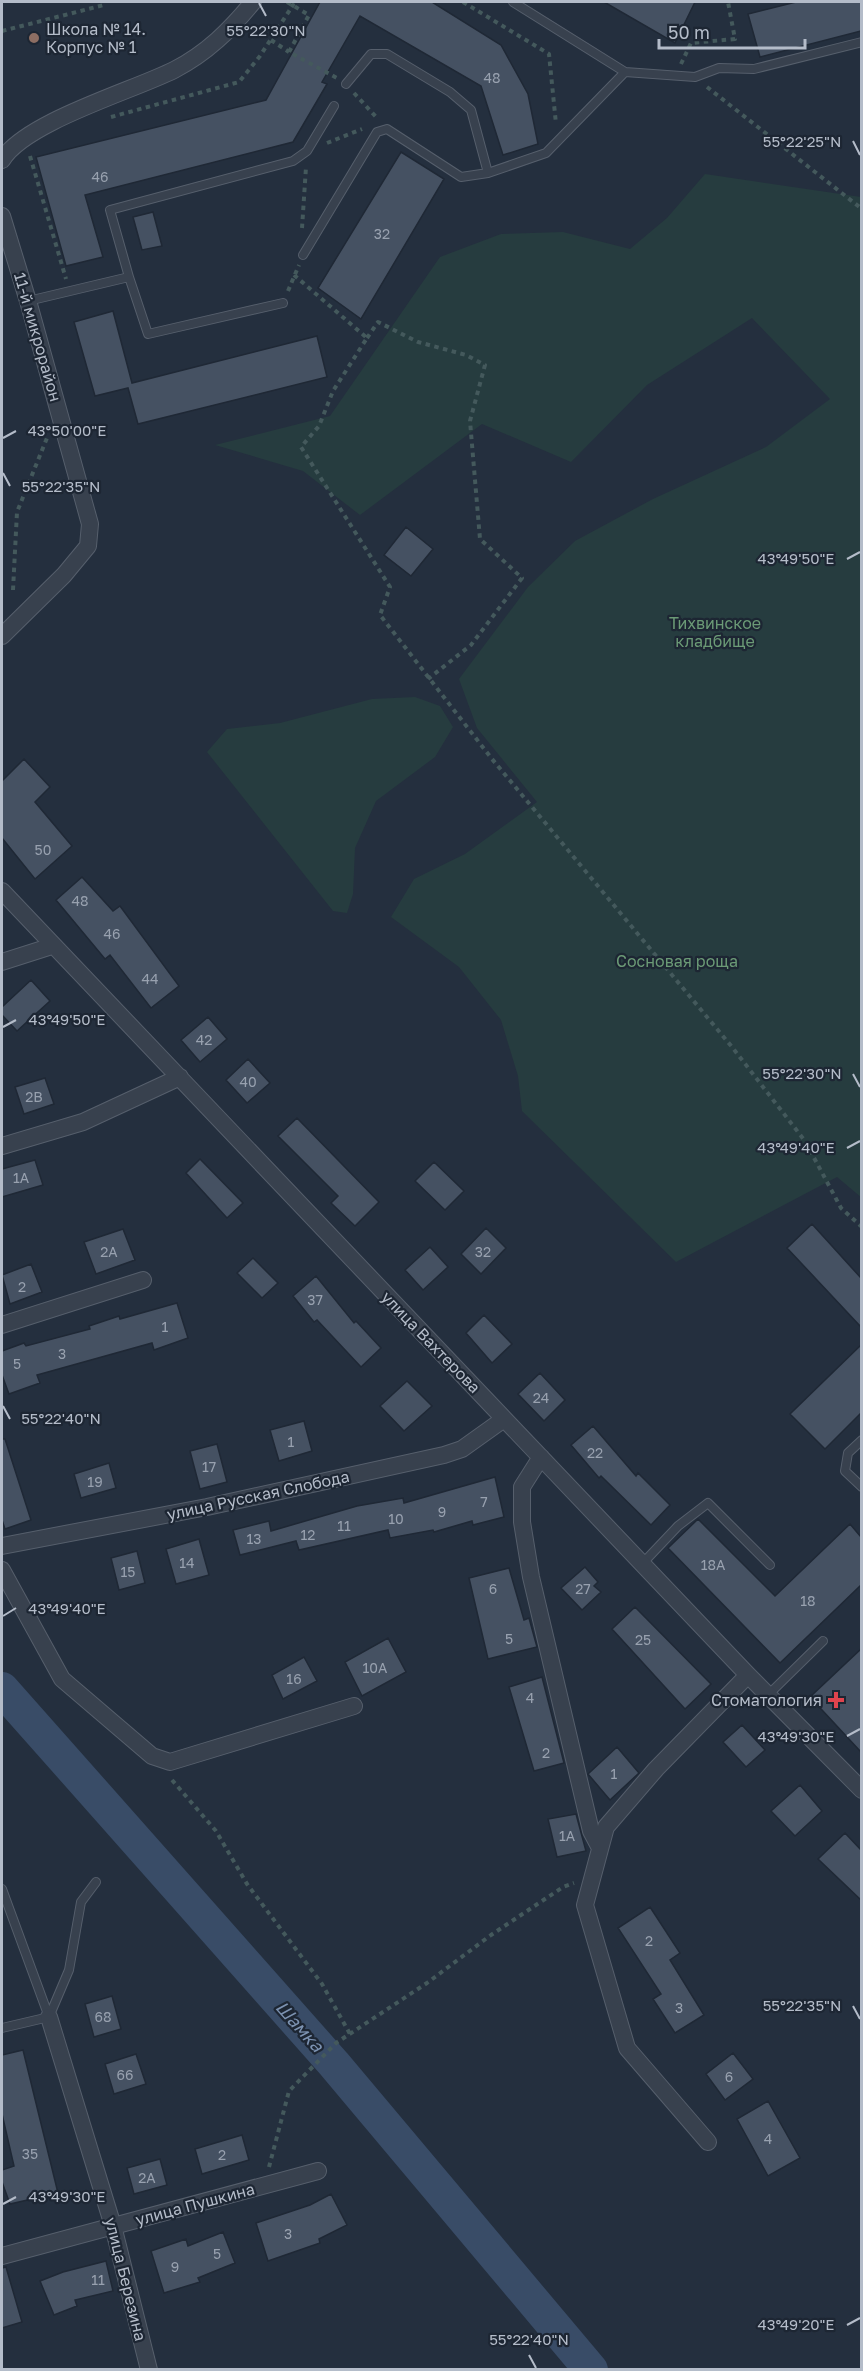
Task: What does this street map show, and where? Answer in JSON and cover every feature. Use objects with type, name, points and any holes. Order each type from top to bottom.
[{"type":"street","points":[[2,160],[17,143],[48,125],[175,69],[206,50],[230,30],[253,2]]},
{"type":"street","name":"11-й микрорайон","points":[[2,221],[28,301],[90,524],[88,546],[64,575],[2,636]]},
{"type":"street","name":"улица Вахтерова","points":[[2,891],[748,1675],[861,1790]]},
{"type":"street","points":[[2,962],[52,946]]},
{"type":"street","points":[[2,1146],[83,1122],[180,1077]]},
{"type":"street","points":[[2,1325],[142,1280]]},
{"type":"street","name":"улица Русская Слобода","points":[[2,1546],[207,1507],[444,1455],[462,1449],[504,1419]]},
{"type":"street","points":[[541,1458],[522,1487],[522,1522],[531,1577],[591,1831],[600,1848]]},
{"type":"street","points":[[2,1570],[62,1679],[152,1756],[170,1762],[354,1706]]},
{"type":"street","points":[[708,2142],[627,2048],[585,1905],[606,1827],[656,1770],[748,1675]]},
{"type":"street","name":"улица Березина","points":[[49,2017],[113,2226],[149,2370]]},
{"type":"street","name":"улица Пушкина","points":[[2,2256],[318,2171]]},
{"type":"lane","points":[[513,2],[625,72],[695,77],[719,68],[754,69],[861,42]]},
{"type":"lane","points":[[346,84],[371,54],[387,54],[450,92],[471,110],[489,173]]},
{"type":"lane","points":[[303,255],[377,132],[387,129],[461,177],[489,173],[546,153],[625,72]]},
{"type":"lane","points":[[283,303],[148,334],[110,210],[293,161],[307,151],[334,106]]},
{"type":"lane","points":[[28,301],[129,277]]},
{"type":"lane","points":[[861,1440],[848,1453],[845,1471],[861,1487]]},
{"type":"lane","points":[[642,1564],[678,1526],[708,1503],[770,1565]]},
{"type":"lane","points":[[768,1695],[823,1641]]},
{"type":"lane","points":[[49,2017],[69,1970],[81,1902],[96,1882]]},
{"type":"lane","points":[[2,1889],[49,2017]]},
{"type":"lane","points":[[2,2028],[49,2017]]},
{"type":"path","points":[[2,31],[104,5],[103,2]]},
{"type":"path","points":[[287,2],[294,3],[309,15],[289,51]]},
{"type":"path","points":[[463,2],[549,54],[558,140]]},
{"type":"path","points":[[676,76],[691,43],[735,39],[728,2]]},
{"type":"path","points":[[289,11],[294,3]]},
{"type":"path","points":[[107,118],[239,82],[271,40],[294,3]]},
{"type":"path","points":[[271,40],[346,84],[381,122],[307,151],[302,208],[303,255],[283,303]]},
{"type":"path","points":[[695,77],[861,209]]},
{"type":"path","points":[[28,149],[70,291]]},
{"type":"path","points":[[294,275],[367,338]]},
{"type":"path","points":[[428,679],[471,645],[522,578],[480,539],[470,421],[485,365],[466,355],[418,342],[378,322],[333,391],[319,426],[301,447],[390,586],[380,615],[428,679],[732,1047],[805,1141],[841,1208],[861,1227]]},
{"type":"path","points":[[13,590],[17,512],[59,409]]},
{"type":"path","points":[[152,1756],[216,1831],[247,1884],[322,1984],[350,2034]]},
{"type":"path","points":[[264,2186],[289,2091],[336,2043],[563,1887],[592,1878]]},
{"type":"green space","points":[[705,174],[861,197],[862,1198],[837,1177],[676,1262],[522,1111],[518,1076],[501,1020],[459,967],[391,917],[414,879],[465,854],[537,802],[477,728],[459,679],[528,587],[575,541],[653,499],[766,447],[830,399],[752,318],[647,385],[571,462],[482,424],[360,515],[303,471],[215,445],[330,416],[440,257],[501,234],[563,232],[630,249],[667,218]]},
{"type":"green space","points":[[415,697],[440,706],[453,727],[435,757],[376,801],[355,848],[353,894],[347,913],[333,911],[207,752],[227,729],[280,723],[372,699]]},
{"type":"building","points":[[320,2],[432,2],[501,45],[528,94],[538,144],[503,155],[481,86],[360,16],[322,82],[327,84],[293,142],[85,195],[103,257],[66,266],[36,157],[266,100]]},
{"type":"building","points":[[604,2],[695,2],[675,43]]},
{"type":"building","points":[[796,2],[861,2],[861,31],[760,57],[748,14]]},
{"type":"building","points":[[401,152],[444,179],[361,319],[318,288]]},
{"type":"building","points":[[153,212],[162,246],[142,250],[133,217]]},
{"type":"building","points":[[113,311],[132,383],[317,336],[327,377],[138,424],[128,388],[95,396],[74,322]]},
{"type":"building","points":[[406,527],[433,549],[411,576],[384,555]]},
{"type":"building","points":[[24,759],[50,787],[35,802],[72,846],[35,879],[2,838],[2,781]]},
{"type":"building","points":[[82,877],[113,911],[120,906],[179,986],[151,1008],[110,955],[105,959],[56,900]]},
{"type":"building","points":[[31,980],[50,1001],[17,1031],[2,1015],[2,1007]]},
{"type":"building","points":[[208,1017],[227,1039],[200,1062],[181,1040]]},
{"type":"building","points":[[248,1059],[270,1083],[247,1103],[226,1080]]},
{"type":"building","points":[[45,1078],[54,1104],[24,1114],[15,1087]]},
{"type":"building","points":[[297,1118],[379,1202],[355,1226],[331,1203],[338,1196],[278,1136]]},
{"type":"building","points":[[200,1159],[243,1203],[227,1218],[186,1173]]},
{"type":"building","points":[[35,1160],[43,1185],[2,1197],[2,1169]]},
{"type":"building","points":[[434,1162],[464,1191],[445,1210],[415,1181]]},
{"type":"building","points":[[812,1224],[861,1278],[861,1327],[787,1248]]},
{"type":"building","points":[[486,1228],[506,1248],[481,1274],[461,1254]]},
{"type":"building","points":[[123,1229],[135,1260],[96,1274],[84,1242]]},
{"type":"building","points":[[430,1247],[448,1267],[423,1290],[405,1270]]},
{"type":"building","points":[[253,1258],[278,1283],[262,1298],[237,1273]]},
{"type":"building","points":[[31,1264],[42,1292],[10,1304],[2,1275]]},
{"type":"building","points":[[316,1276],[354,1323],[356,1321],[381,1348],[361,1367],[317,1320],[314,1322],[293,1296]]},
{"type":"building","points":[[177,1303],[188,1338],[154,1350],[152,1343],[37,1375],[40,1383],[9,1394],[2,1375],[2,1351],[24,1343],[26,1346],[90,1329],[89,1326],[119,1316],[120,1319]]},
{"type":"building","points":[[484,1315],[512,1344],[492,1363],[466,1333]]},
{"type":"building","points":[[861,1345],[861,1413],[825,1449],[790,1414]]},
{"type":"building","points":[[540,1373],[565,1400],[544,1421],[518,1394]]},
{"type":"building","points":[[407,1381],[432,1406],[404,1431],[380,1406]]},
{"type":"building","points":[[304,1421],[312,1451],[279,1461],[270,1430]]},
{"type":"building","points":[[593,1426],[636,1476],[638,1473],[670,1505],[651,1525],[601,1476],[599,1478],[571,1445]]},
{"type":"building","points":[[2,1439],[5,1439],[31,1520],[5,1529],[2,1520]]},
{"type":"building","points":[[217,1444],[227,1482],[200,1489],[190,1451]]},
{"type":"building","points":[[109,1463],[116,1488],[81,1498],[74,1474]]},
{"type":"building","points":[[495,1477],[504,1517],[473,1525],[472,1521],[434,1532],[433,1530],[390,1538],[388,1530],[299,1550],[296,1541],[240,1555],[233,1530],[269,1521],[271,1531],[357,1506],[403,1498],[404,1503]]},
{"type":"building","points":[[698,1519],[775,1596],[850,1524],[861,1537],[861,1585],[780,1663],[668,1548]]},
{"type":"building","points":[[199,1539],[209,1575],[176,1584],[166,1549]]},
{"type":"building","points":[[137,1551],[145,1583],[119,1590],[111,1558]]},
{"type":"building","points":[[585,1567],[598,1582],[594,1586],[601,1592],[582,1610],[561,1588]]},
{"type":"building","points":[[509,1568],[524,1620],[529,1618],[537,1647],[488,1659],[469,1578]]},
{"type":"building","points":[[635,1607],[711,1684],[685,1709],[612,1629]]},
{"type":"building","points":[[388,1638],[406,1672],[362,1696],[345,1662]]},
{"type":"building","points":[[861,1649],[861,1752],[810,1697]]},
{"type":"building","points":[[304,1657],[317,1681],[283,1699],[272,1675]]},
{"type":"building","points":[[542,1677],[564,1763],[534,1771],[509,1687]]},
{"type":"building","points":[[742,1725],[765,1750],[746,1767],[723,1742]]},
{"type":"building","points":[[617,1747],[639,1773],[610,1800],[588,1774]]},
{"type":"building","points":[[800,1785],[822,1811],[795,1836],[771,1811]]},
{"type":"building","points":[[576,1814],[586,1851],[557,1857],[548,1819]]},
{"type":"building","points":[[845,1833],[861,1850],[861,1900],[818,1859]]},
{"type":"building","points":[[650,1907],[680,1953],[670,1960],[704,2015],[675,2033],[653,1999],[661,1994],[618,1928]]},
{"type":"building","points":[[112,1996],[121,2029],[94,2037],[85,2004]]},
{"type":"building","points":[[23,2050],[58,2193],[10,2204],[2,2182],[2,2170],[14,2166],[2,2114],[2,2055]]},
{"type":"building","points":[[733,2053],[753,2079],[725,2100],[706,2074]]},
{"type":"building","points":[[136,2054],[146,2084],[114,2094],[105,2064]]},
{"type":"building","points":[[768,2101],[800,2158],[768,2176],[737,2119]]},
{"type":"building","points":[[242,2135],[249,2160],[202,2174],[195,2149]]},
{"type":"building","points":[[160,2159],[167,2185],[134,2194],[127,2168]]},
{"type":"building","points":[[331,2194],[347,2225],[319,2239],[320,2243],[268,2261],[256,2223],[310,2205]]},
{"type":"building","points":[[223,2232],[235,2263],[198,2278],[200,2282],[164,2293],[151,2251],[186,2239],[188,2246]]},
{"type":"building","points":[[106,2261],[113,2291],[75,2300],[77,2306],[54,2315],[40,2281],[63,2272]]},
{"type":"building","points":[[6,2267],[22,2322],[2,2328],[2,2268]]},
{"type":"waterway","name":"Шамка","points":[[2,1689],[334,2064],[591,2370]]},
{"type":"place","name":"Школа № 14. Корпус № 1","points":[[34,38]]},
{"type":"place","name":"Стоматология","points":[[836,1700]]},
{"type":"park label","name":"Тихвинское кладбище","points":[[715,632]]},
{"type":"park label","name":"Сосновая роща","points":[[677,961]]}]
